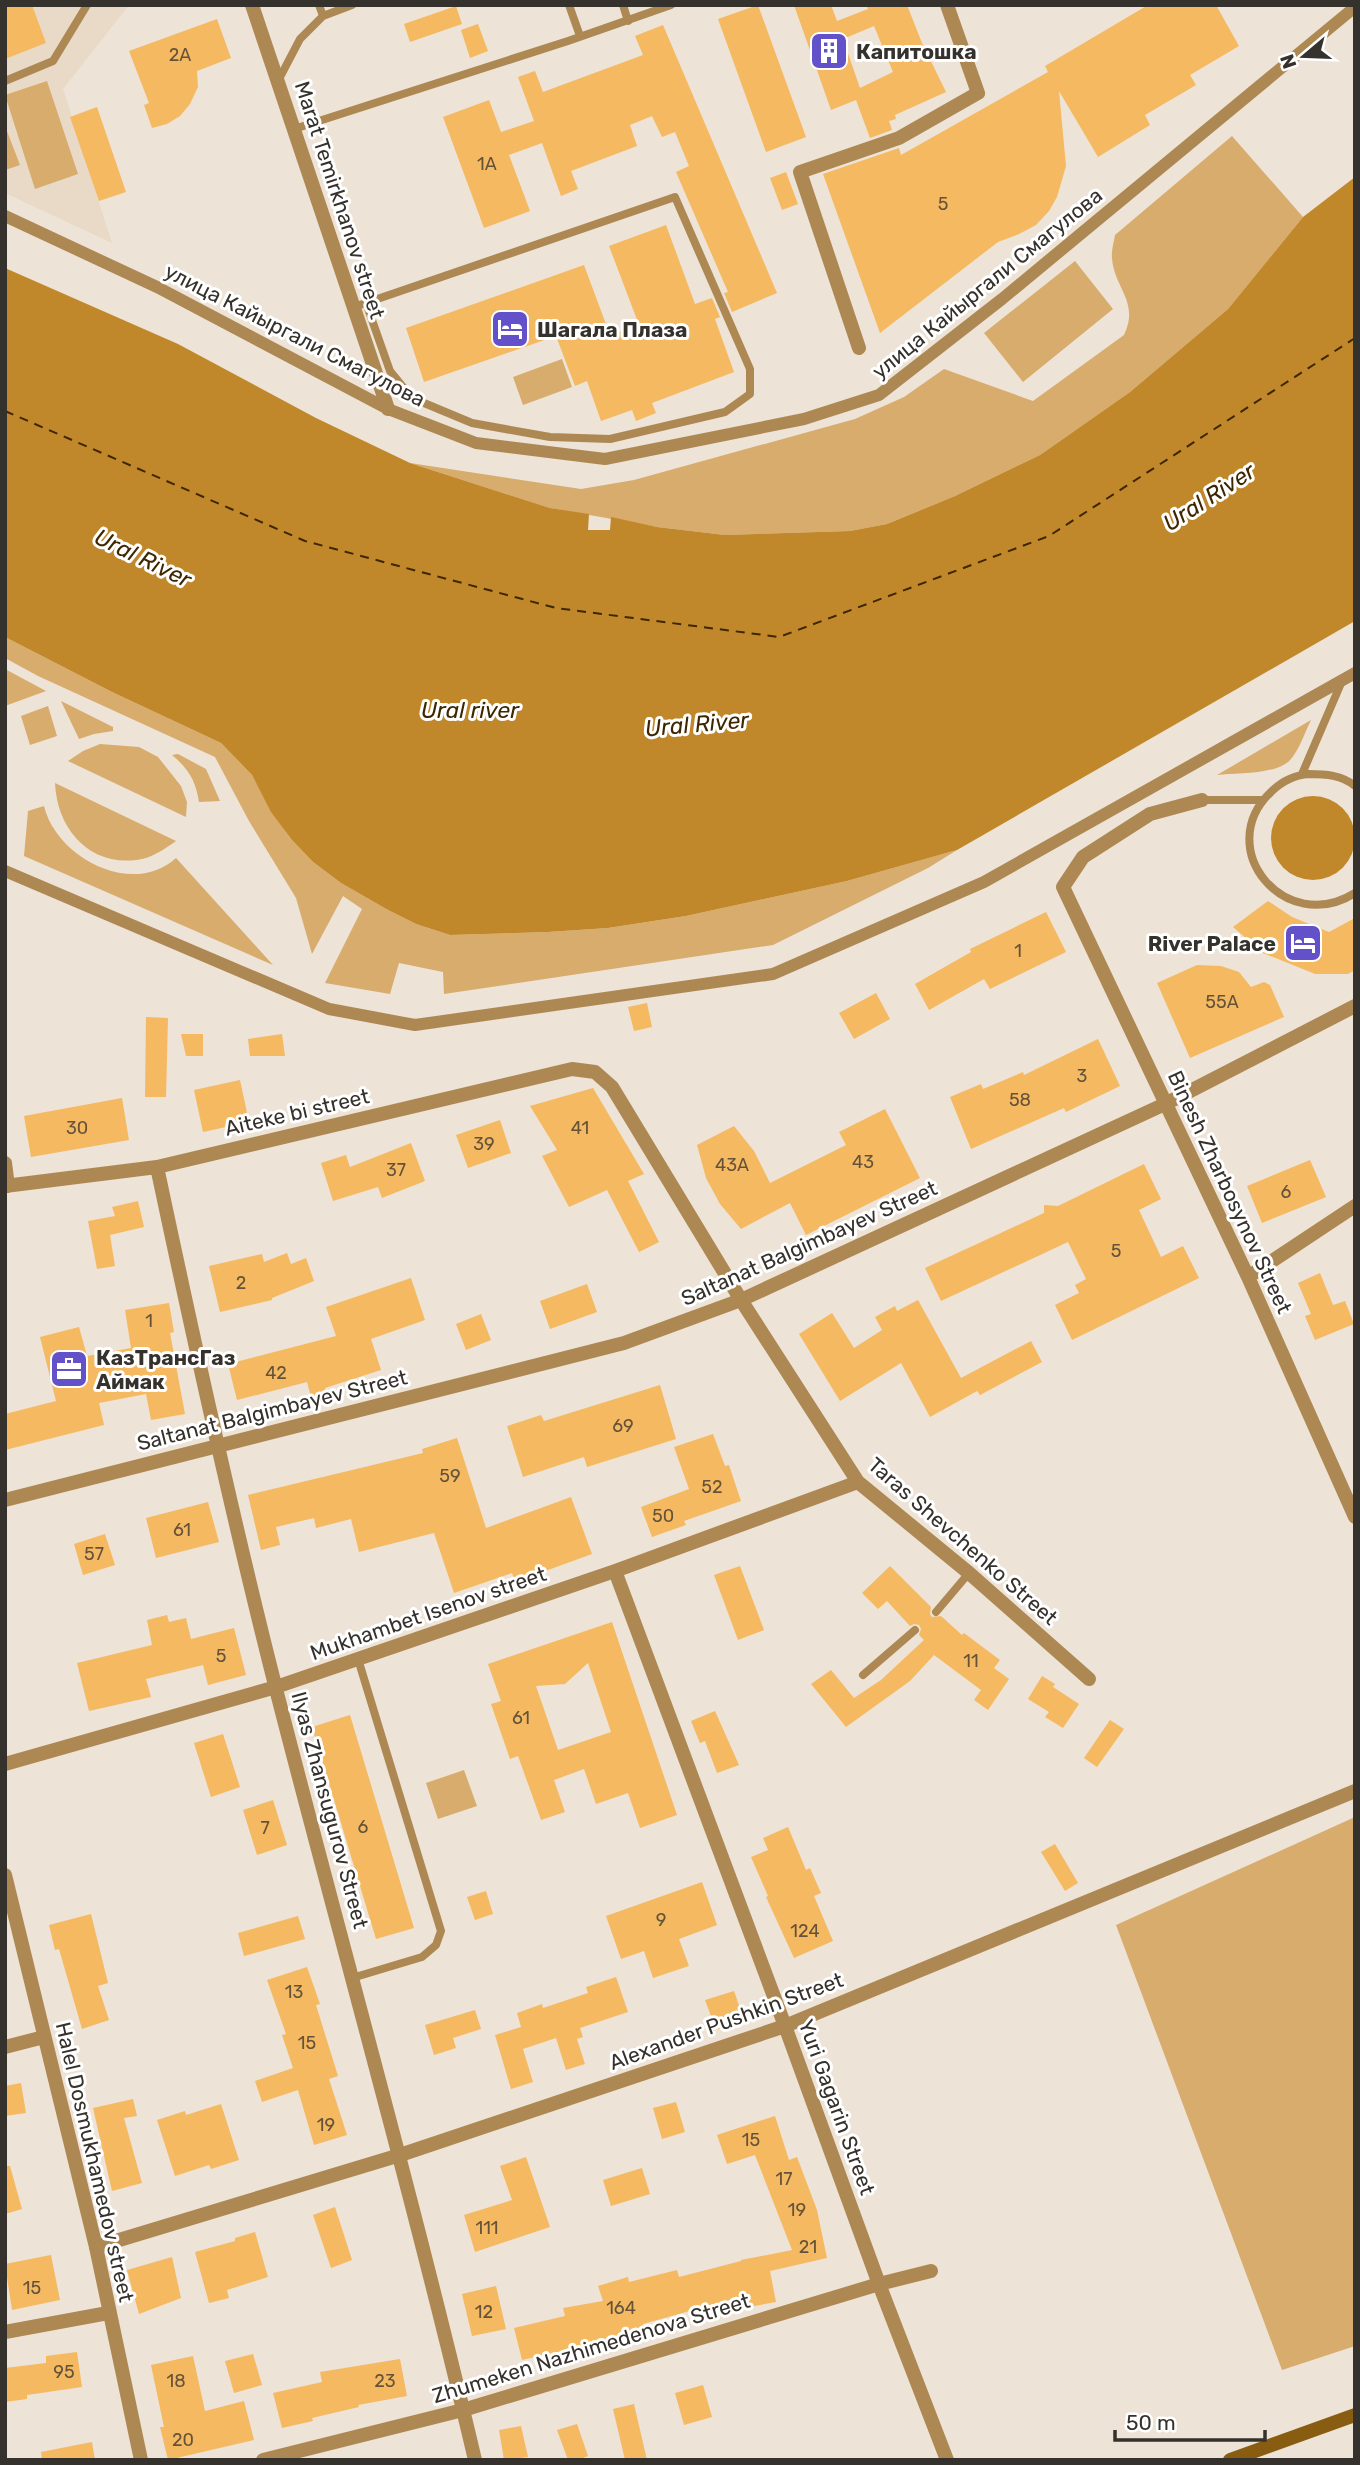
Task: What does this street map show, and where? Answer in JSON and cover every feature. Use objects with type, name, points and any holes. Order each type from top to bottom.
[{"type":"main road","points":[[1230,2460],[1355,2415]]},
{"type":"street","name":"Marat Temirkhanov street","points":[[252,5],[294,129],[360,305],[388,409]]},
{"type":"street","points":[[859,348],[800,172],[899,138],[978,93],[947,5]]},
{"type":"street","name":"улица Кайыргали Смагулова","points":[[5,216],[157,287],[388,409],[476,443],[605,459],[804,419],[879,395],[1012,290],[1355,7]]},
{"type":"street","points":[[5,871],[329,1009],[415,1025],[773,974],[984,882],[1355,673]]},
{"type":"street","name":"Binesh Zharbosynov Street","points":[[1202,800],[1150,814],[1083,857],[1063,887],[1248,1277],[1355,1517]]},
{"type":"street","name":"Saltanat Balgimbayev Street","points":[[5,1500],[624,1343],[741,1300],[1166,1104],[1355,1006]]},
{"type":"street","name":"Aiteke bi street","points":[[5,1163],[6,1186],[157,1167],[572,1069],[594,1072]]},
{"type":"street","name":"Taras Shevchenko Street","points":[[594,1072],[612,1087],[741,1300],[858,1482],[969,1573],[1089,1679]]},
{"type":"street","name":"Ilyas Zhansugurov Street","points":[[157,1167],[217,1446],[276,1687],[400,2155],[475,2460]]},
{"type":"street","points":[[1248,1277],[1355,1206]]},
{"type":"street","name":"Mukhambet Isenov street","points":[[5,1764],[276,1687],[615,1571],[858,1482]]},
{"type":"street","name":"Yuri Gagarin Street","points":[[615,1571],[879,2284],[947,2460]]},
{"type":"street","name":"Alexander Pushkin Street","points":[[96,2247],[400,2155],[785,2026],[1355,1791]]},
{"type":"street","name":"Halel Dosmukhamedov street","points":[[5,1875],[96,2247],[141,2460]]},
{"type":"street","points":[[5,2047],[44,2037]]},
{"type":"street","name":"Zhumeken Nazhimedenova Street","points":[[263,2460],[463,2410],[879,2284],[931,2272]]},
{"type":"street","points":[[5,2332],[108,2313]]},
{"type":"lane","points":[[5,81],[53,61],[88,5]]},
{"type":"lane","points":[[319,5],[323,16]]},
{"type":"lane","points":[[278,80],[300,38],[323,16],[352,5]]},
{"type":"lane","points":[[569,5],[580,36]]},
{"type":"lane","points":[[623,5],[628,21]]},
{"type":"lane","points":[[294,129],[671,5]]},
{"type":"lane","points":[[675,197],[750,369],[750,394],[725,412],[610,439],[550,437],[472,423],[412,398],[390,371],[360,305],[675,197]]},
{"type":"lane","points":[[1302,775],[1342,680]]},
{"type":"lane","points":[[1355,786],[1327,774],[1302,775],[1280,783],[1262,800],[1251,822],[1250,847],[1257,871],[1272,890],[1293,902],[1317,906],[1341,901],[1355,893]]},
{"type":"lane","points":[[1202,800],[1262,800]]},
{"type":"lane","points":[[936,1612],[969,1573]]},
{"type":"lane","points":[[863,1675],[915,1630]]},
{"type":"lane","points":[[352,1978],[422,1956],[436,1945],[441,1931],[358,1659]]},
{"type":"shaded area","points":[[5,5],[129,5],[63,89],[112,243],[5,193]]},
{"type":"shaded area","points":[[47,81],[78,174],[35,189],[5,95]]},
{"type":"shaded area","points":[[5,126],[20,165],[5,170]]},
{"type":"shaded area","points":[[1232,136],[1303,217],[1228,309],[1130,392],[1040,455],[955,496],[887,524],[850,531],[725,535],[657,527],[550,508],[410,463],[581,489],[634,480],[855,419],[904,397],[944,369],[1033,401],[1124,335],[1129,313],[1112,258],[1115,235]]},
{"type":"shaded area","points":[[1075,261],[1113,309],[1023,382],[984,333]]},
{"type":"shaded area","points":[[562,359],[572,387],[523,405],[513,377]]},
{"type":"shaded area","points":[[5,637],[112,692],[221,743],[252,775],[272,812],[292,840],[313,862],[341,883],[388,910],[416,924],[450,935],[608,928],[686,916],[847,881],[957,850],[928,868],[773,945],[444,994],[443,972],[399,963],[390,994],[325,983],[362,909],[343,896],[312,954],[296,898],[249,821],[215,757],[38,676],[5,658]]},
{"type":"shaded area","points":[[5,669],[46,691],[5,706]]},
{"type":"shaded area","points":[[61,701],[113,727],[113,731],[79,739]]},
{"type":"shaded area","points":[[48,706],[57,736],[30,745],[21,716]]},
{"type":"shaded area","points":[[1311,720],[1297,750],[1285,764],[1267,771],[1217,775]]},
{"type":"shaded area","points":[[100,744],[139,747],[158,757],[181,786],[187,802],[186,817],[68,761]]},
{"type":"shaded area","points":[[178,754],[206,769],[220,801],[199,802],[190,776],[172,755]]},
{"type":"shaded area","points":[[55,783],[176,841],[156,854],[142,859],[124,861],[93,852],[80,843],[62,817]]},
{"type":"shaded area","points":[[44,806],[51,825],[64,841],[79,855],[98,866],[118,873],[138,874],[158,869],[176,858],[273,965],[24,856],[28,811]]},
{"type":"shaded area","points":[[464,1770],[477,1806],[438,1819],[426,1783]]},
{"type":"shaded area","points":[[1355,1817],[1355,2346],[1282,2370],[1116,1925]]},
{"type":"water","name":"Ural river","points":[[1355,177],[1355,621],[957,850],[847,881],[686,916],[608,928],[450,935],[416,924],[388,910],[341,883],[313,862],[271,812],[252,775],[221,743],[112,692],[5,637],[5,268],[178,344],[316,418],[410,463],[550,508],[589,514],[588,530],[610,530],[611,517],[657,527],[725,535],[850,531],[887,524],[955,496],[1040,455],[1130,392],[1228,309],[1303,217]]},
{"type":"water","points":[[1313,796],[1329,799],[1343,808],[1352,822],[1355,838],[1352,854],[1343,868],[1329,877],[1313,880],[1297,877],[1283,868],[1274,854],[1271,838],[1274,822],[1283,808],[1297,799]]},
{"type":"building","points":[[5,5],[32,5],[46,43],[5,59]]},
{"type":"building","points":[[758,5],[806,137],[766,152],[718,19]]},
{"type":"building","points":[[794,5],[831,5],[837,21],[868,9],[866,5],[907,5],[946,92],[895,115],[896,119],[889,121],[892,130],[870,138],[856,100],[831,110]],"holes":[[[874,26],[893,72],[860,88],[843,39]]]},
{"type":"building","points":[[1148,5],[1216,5],[1239,46],[1190,75],[1196,85],[1145,115],[1150,125],[1098,157],[1059,91],[1066,166],[1057,197],[1049,211],[1036,225],[998,242],[880,333],[823,174],[899,148],[901,155],[1048,72],[1045,66]]},
{"type":"building","points":[[456,6],[462,24],[410,42],[404,24]]},
{"type":"building","points":[[217,19],[231,58],[197,71],[198,87],[190,104],[180,116],[167,124],[152,128],[144,105],[149,103],[129,51]]},
{"type":"building","points":[[478,24],[488,51],[470,58],[461,30]]},
{"type":"building","points":[[663,25],[777,293],[732,312],[724,293],[728,292],[676,172],[689,166],[675,132],[662,137],[652,116],[630,125],[637,146],[571,171],[578,189],[561,196],[542,143],[509,155],[530,211],[484,228],[443,117],[489,100],[501,132],[534,121],[518,77],[535,71],[543,92],[643,55],[635,36]]},
{"type":"building","points":[[97,107],[126,192],[99,201],[70,117]]},
{"type":"building","points":[[786,172],[798,204],[782,210],[770,178]]},
{"type":"building","points":[[666,225],[695,304],[712,298],[720,317],[715,319],[734,372],[652,403],[656,413],[636,421],[632,410],[601,421],[587,381],[575,386],[556,336],[424,382],[406,328],[584,265],[610,335],[639,325],[609,246]]},
{"type":"building","name":"River Palace","points":[[1268,901],[1292,917],[1329,932],[1355,918],[1355,970],[1348,974],[1315,974],[1263,953],[1233,927]]},
{"type":"building","points":[[1046,912],[1066,952],[990,989],[984,979],[929,1010],[915,984],[971,952],[970,949]]},
{"type":"building","points":[[1197,965],[1221,966],[1239,972],[1251,987],[1264,982],[1270,985],[1284,1017],[1190,1058],[1157,983]]},
{"type":"building","points":[[876,993],[890,1019],[854,1039],[839,1013]]},
{"type":"building","points":[[647,1003],[652,1027],[634,1031],[628,1007]]},
{"type":"building","points":[[146,1017],[168,1018],[166,1097],[145,1097]]},
{"type":"building","points":[[181,1034],[203,1034],[203,1056],[186,1056]]},
{"type":"building","points":[[282,1034],[285,1056],[250,1056],[248,1039]]},
{"type":"building","points":[[1098,1039],[1120,1086],[1066,1112],[1064,1108],[971,1149],[950,1097],[981,1084],[983,1089],[1023,1072],[1024,1075]]},
{"type":"building","points":[[240,1080],[249,1122],[203,1132],[194,1090]]},
{"type":"building","points":[[593,1088],[644,1174],[628,1181],[659,1242],[639,1252],[607,1190],[569,1207],[542,1156],[557,1150],[530,1106]]},
{"type":"building","points":[[122,1098],[129,1140],[31,1157],[24,1116]]},
{"type":"building","points":[[885,1109],[920,1178],[806,1235],[790,1203],[741,1229],[720,1204],[706,1178],[697,1145],[734,1126],[754,1151],[770,1183],[846,1145],[839,1132]]},
{"type":"building","points":[[500,1120],[511,1153],[468,1168],[456,1135]]},
{"type":"building","points":[[411,1143],[425,1181],[382,1198],[378,1187],[333,1201],[321,1163],[346,1155],[350,1167]]},
{"type":"building","points":[[1310,1160],[1326,1197],[1262,1223],[1247,1186]]},
{"type":"building","points":[[1144,1164],[1161,1199],[1139,1210],[1161,1257],[1183,1246],[1199,1278],[1072,1340],[1055,1305],[1079,1293],[1075,1285],[1086,1279],[1068,1242],[941,1301],[925,1268],[1044,1213],[1044,1205],[1058,1206]]},
{"type":"building","points":[[138,1201],[144,1227],[110,1235],[115,1266],[97,1269],[88,1221],[115,1216],[112,1207]]},
{"type":"building","points":[[287,1253],[291,1264],[306,1258],[314,1281],[272,1300],[220,1312],[209,1266],[262,1254],[264,1262]]},
{"type":"building","points":[[1320,1273],[1333,1305],[1345,1301],[1354,1324],[1315,1340],[1305,1316],[1311,1314],[1298,1283]]},
{"type":"building","points":[[411,1278],[425,1320],[371,1339],[381,1370],[325,1388],[329,1401],[313,1405],[307,1382],[237,1400],[228,1364],[336,1336],[326,1307]]},
{"type":"building","points":[[587,1284],[597,1312],[550,1329],[540,1301]]},
{"type":"building","points":[[918,1300],[961,1378],[1031,1341],[1042,1362],[980,1395],[977,1391],[930,1417],[901,1363],[840,1401],[799,1334],[832,1313],[854,1348],[882,1330],[875,1317],[895,1306],[897,1311]]},
{"type":"building","points":[[169,1303],[174,1332],[170,1333],[185,1414],[151,1420],[146,1394],[99,1403],[104,1425],[5,1450],[5,1414],[56,1401],[40,1337],[79,1327],[87,1356],[131,1348],[125,1310]]},
{"type":"building","points":[[481,1314],[491,1340],[466,1350],[456,1324]]},
{"type":"building","points":[[660,1385],[676,1439],[587,1467],[584,1457],[523,1477],[507,1426],[541,1415],[544,1421]]},
{"type":"building","points":[[713,1434],[725,1466],[729,1465],[741,1501],[684,1521],[686,1525],[652,1537],[641,1507],[689,1489],[674,1447]]},
{"type":"building","points":[[457,1438],[486,1528],[571,1497],[592,1554],[515,1582],[512,1573],[454,1593],[434,1533],[359,1552],[351,1519],[316,1528],[314,1518],[276,1527],[280,1545],[261,1550],[248,1495],[423,1453],[422,1449]]},
{"type":"building","points":[[208,1502],[219,1542],[156,1558],[146,1518]]},
{"type":"building","points":[[105,1534],[115,1565],[83,1575],[74,1544]]},
{"type":"building","points":[[740,1566],[764,1630],[738,1640],[714,1575]]},
{"type":"building","points":[[890,1566],[931,1607],[932,1617],[941,1616],[962,1635],[964,1633],[1000,1660],[994,1668],[1009,1679],[988,1710],[974,1700],[981,1690],[934,1655],[910,1681],[846,1727],[811,1684],[831,1670],[854,1698],[881,1680],[924,1640],[919,1635],[919,1625],[910,1626],[887,1601],[878,1609],[862,1593]]},
{"type":"building","points":[[167,1615],[169,1622],[186,1618],[191,1639],[234,1628],[246,1675],[208,1685],[203,1665],[146,1679],[151,1697],[89,1711],[77,1663],[152,1645],[147,1620]]},
{"type":"building","points":[[612,1622],[677,1815],[640,1828],[628,1793],[596,1804],[584,1769],[554,1780],[565,1812],[541,1820],[518,1756],[510,1759],[491,1704],[501,1701],[488,1664]],"holes":[[[588,1663],[611,1732],[558,1750],[536,1686],[565,1684]]]},
{"type":"building","points":[[1042,1676],[1055,1684],[1053,1687],[1079,1704],[1063,1728],[1045,1717],[1049,1712],[1028,1699]]},
{"type":"building","points":[[715,1711],[739,1765],[717,1773],[705,1741],[700,1743],[691,1721]]},
{"type":"building","points":[[350,1715],[414,1928],[376,1939],[312,1727]]},
{"type":"building","points":[[1110,1720],[1124,1729],[1097,1767],[1084,1758]]},
{"type":"building","points":[[223,1734],[240,1787],[211,1797],[194,1743]]},
{"type":"building","points":[[273,1800],[287,1845],[257,1855],[243,1810]]},
{"type":"building","points":[[788,1827],[806,1870],[810,1868],[821,1893],[814,1896],[833,1941],[794,1958],[751,1857],[768,1850],[763,1838]]},
{"type":"building","points":[[1055,1844],[1078,1883],[1065,1891],[1041,1852]]},
{"type":"building","points":[[702,1882],[717,1925],[679,1939],[689,1966],[653,1978],[644,1951],[621,1959],[606,1916]]},
{"type":"building","points":[[486,1891],[493,1914],[475,1920],[467,1897]]},
{"type":"building","points":[[91,1914],[108,1983],[98,1986],[109,2020],[82,2029],[59,1949],[55,1950],[49,1925]]},
{"type":"building","points":[[298,1916],[305,1939],[244,1956],[238,1933]]},
{"type":"building","points":[[307,1967],[320,2004],[316,2005],[338,2076],[329,2079],[347,2135],[314,2145],[298,2090],[262,2102],[255,2081],[293,2068],[282,2035],[286,2034],[267,1980]]},
{"type":"building","points":[[616,1977],[628,2012],[580,2028],[583,2037],[577,2039],[585,2064],[566,2070],[556,2038],[523,2049],[533,2082],[511,2089],[495,2035],[521,2027],[517,2013],[542,2004],[543,2008],[588,1993],[586,1987]]},
{"type":"building","points":[[734,1991],[744,2020],[716,2030],[705,2000]]},
{"type":"building","points":[[475,2010],[481,2029],[453,2038],[456,2048],[434,2055],[425,2025]]},
{"type":"building","points":[[21,2083],[26,2113],[5,2116],[5,2086]]},
{"type":"building","points":[[133,2099],[137,2116],[124,2118],[142,2183],[112,2191],[93,2108]]},
{"type":"building","points":[[676,2102],[685,2132],[662,2139],[653,2108]]},
{"type":"building","points":[[221,2104],[239,2160],[211,2169],[209,2165],[175,2176],[157,2120],[185,2111],[186,2115]]},
{"type":"building","points":[[775,2116],[789,2160],[797,2157],[817,2210],[827,2258],[770,2271],[776,2302],[749,2307],[747,2295],[643,2324],[645,2330],[598,2346],[598,2351],[572,2355],[571,2349],[522,2360],[514,2328],[565,2316],[563,2308],[603,2301],[598,2286],[628,2277],[629,2282],[677,2270],[679,2277],[741,2260],[792,2250],[755,2155],[727,2164],[717,2135]]},
{"type":"building","points":[[526,2157],[550,2227],[475,2252],[464,2215],[512,2200],[500,2166]]},
{"type":"building","points":[[5,2166],[10,2166],[22,2209],[5,2214]]},
{"type":"building","points":[[642,2168],[650,2194],[611,2206],[603,2180]]},
{"type":"building","points":[[335,2207],[352,2260],[331,2268],[313,2215]]},
{"type":"building","points":[[255,2232],[268,2277],[227,2290],[229,2298],[209,2303],[195,2252],[235,2241],[235,2238]]},
{"type":"building","points":[[51,2255],[60,2300],[12,2310],[5,2264]]},
{"type":"building","points":[[172,2257],[181,2298],[139,2314],[127,2270]]},
{"type":"building","points":[[496,2286],[506,2329],[472,2336],[462,2294]]},
{"type":"building","points":[[77,2352],[82,2387],[27,2395],[27,2399],[5,2402],[5,2368],[46,2363],[46,2356]]},
{"type":"building","points":[[253,2354],[262,2385],[234,2393],[225,2361]]},
{"type":"building","points":[[193,2356],[205,2411],[244,2401],[254,2440],[168,2460],[151,2365]]},
{"type":"building","points":[[400,2359],[407,2396],[358,2405],[359,2407],[312,2418],[313,2421],[282,2428],[273,2393],[322,2382],[320,2372]]},
{"type":"building","points":[[703,2385],[712,2417],[684,2425],[675,2393]]},
{"type":"building","points":[[634,2404],[647,2460],[625,2460],[613,2409]]},
{"type":"building","points":[[577,2424],[588,2456],[568,2460],[557,2430]]},
{"type":"building","points":[[521,2426],[528,2457],[504,2460],[499,2430]]},
{"type":"building","points":[[92,2442],[95,2460],[42,2460],[41,2452]]},
{"type":"ferry route","points":[[5,411],[305,541],[556,608],[779,637],[1049,536],[1355,338]]},
{"type":"place","name":"Капитошка","points":[[829,51]]},
{"type":"place","name":"Шагала Плаза","points":[[510,329]]},
{"type":"place","name":"River Palace","points":[[1303,943]]},
{"type":"place","name":"КазТрансГаз Аймак","points":[[69,1369]]},
{"type":"water label","name":"Ural River","points":[[1209,497]]},
{"type":"water label","name":"Ural River","points":[[143,558]]},
{"type":"water label","name":"Ural River","points":[[697,724]]}]
